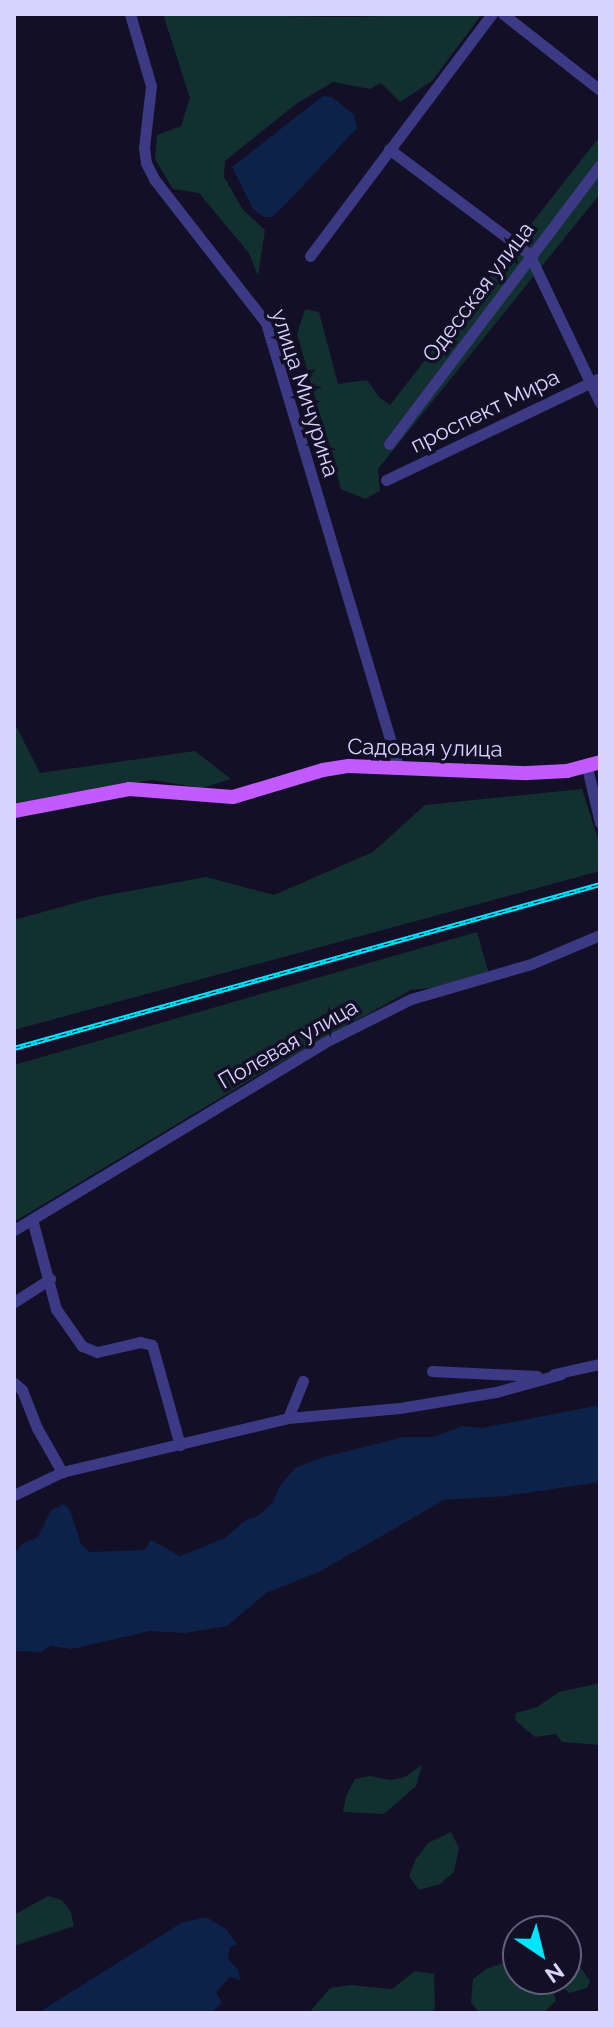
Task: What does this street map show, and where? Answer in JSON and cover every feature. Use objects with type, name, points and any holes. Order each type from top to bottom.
[{"type":"main road","name":"Садовая улица","points":[[14,811],[129,789],[233,797],[323,770],[398,766],[527,773],[594,765]]},
{"type":"street","name":"улица Мичурина","points":[[130,14],[151,86],[144,147],[146,163],[154,179],[266,323],[398,766]]},
{"type":"street","points":[[310,256],[492,14]]},
{"type":"street","points":[[503,14],[600,90]]},
{"type":"street","points":[[389,149],[529,254],[595,380],[600,403]]},
{"type":"street","name":"Одесская улица","points":[[389,444],[529,254],[600,165]]},
{"type":"street","name":"проспект Мира","points":[[386,480],[595,380]]},
{"type":"street","points":[[594,765],[600,823]]},
{"type":"street","name":"Полевая улица","points":[[14,1230],[331,1039],[411,999],[531,964],[600,935]]},
{"type":"street","points":[[32,1219],[56,1309],[89,1351],[140,1342],[152,1345],[180,1445]]},
{"type":"street","points":[[14,1302],[50,1279]]},
{"type":"street","points":[[14,1495],[62,1472],[288,1418],[414,1406],[496,1392],[600,1364]]},
{"type":"street","points":[[432,1371],[517,1377],[561,1374]]},
{"type":"street","points":[[288,1418],[303,1381]]},
{"type":"street","points":[[14,1383],[22,1390],[37,1428],[62,1472]]},
{"type":"green space","points":[[163,14],[340,17],[482,14],[432,81],[400,102],[381,83],[370,89],[333,82],[296,104],[225,161],[224,177],[243,210],[265,230],[258,276],[249,253],[199,193],[173,189],[155,159],[157,135],[181,126],[190,98]]},
{"type":"green space","points":[[600,136],[600,194],[378,469],[380,491],[365,499],[341,489],[297,334],[305,309],[319,312],[338,384],[367,380],[379,397],[390,405]]},
{"type":"green space","points":[[14,722],[40,773],[195,751],[231,779],[202,788],[152,780],[14,805]]},
{"type":"green space","points":[[582,789],[600,845],[600,871],[14,1030],[14,920],[97,897],[206,877],[274,895],[373,852],[425,805]]},
{"type":"green space","points":[[477,932],[489,974],[448,986],[411,990],[260,1074],[14,1222],[14,1065]]},
{"type":"green space","points":[[600,1683],[600,1745],[562,1742],[556,1734],[535,1737],[515,1720],[516,1713],[537,1707],[559,1692]]},
{"type":"green space","points":[[422,1765],[416,1786],[384,1814],[343,1812],[346,1796],[355,1779],[370,1776],[391,1780],[405,1777]]},
{"type":"green space","points":[[451,1832],[459,1848],[454,1872],[440,1884],[419,1890],[409,1876],[416,1859],[428,1843]]},
{"type":"green space","points":[[48,1896],[62,1900],[71,1912],[74,1926],[14,1946],[14,1915]]},
{"type":"green space","points":[[502,1963],[502,1995],[554,1995],[556,2001],[543,2013],[479,2013],[471,2002],[473,1979],[486,1969]]},
{"type":"green space","points":[[582,1970],[590,1981],[587,1988],[582,1989]]},
{"type":"green space","points":[[415,1971],[434,1974],[435,2008],[431,2013],[309,2013],[330,1988],[350,1985],[392,1989]]},
{"type":"water","points":[[323,96],[332,97],[354,115],[357,128],[282,208],[272,217],[264,217],[253,209],[232,167]]},
{"type":"water","points":[[600,1405],[600,1482],[507,1496],[444,1500],[321,1571],[266,1593],[227,1626],[185,1633],[150,1631],[72,1649],[51,1646],[40,1652],[14,1651],[14,1554],[23,1543],[38,1537],[51,1510],[64,1504],[70,1510],[81,1544],[90,1552],[144,1550],[151,1540],[180,1556],[225,1538],[246,1520],[258,1516],[273,1502],[279,1487],[295,1468],[324,1457],[404,1437],[433,1437],[463,1426],[482,1428]]},
{"type":"water","points":[[206,1917],[226,1929],[237,1944],[230,1947],[228,1959],[239,1971],[240,1980],[230,1977],[216,1992],[222,2003],[211,2013],[38,2013],[181,1923]]},
{"type":"railway","points":[[14,1048],[600,884]]}]
